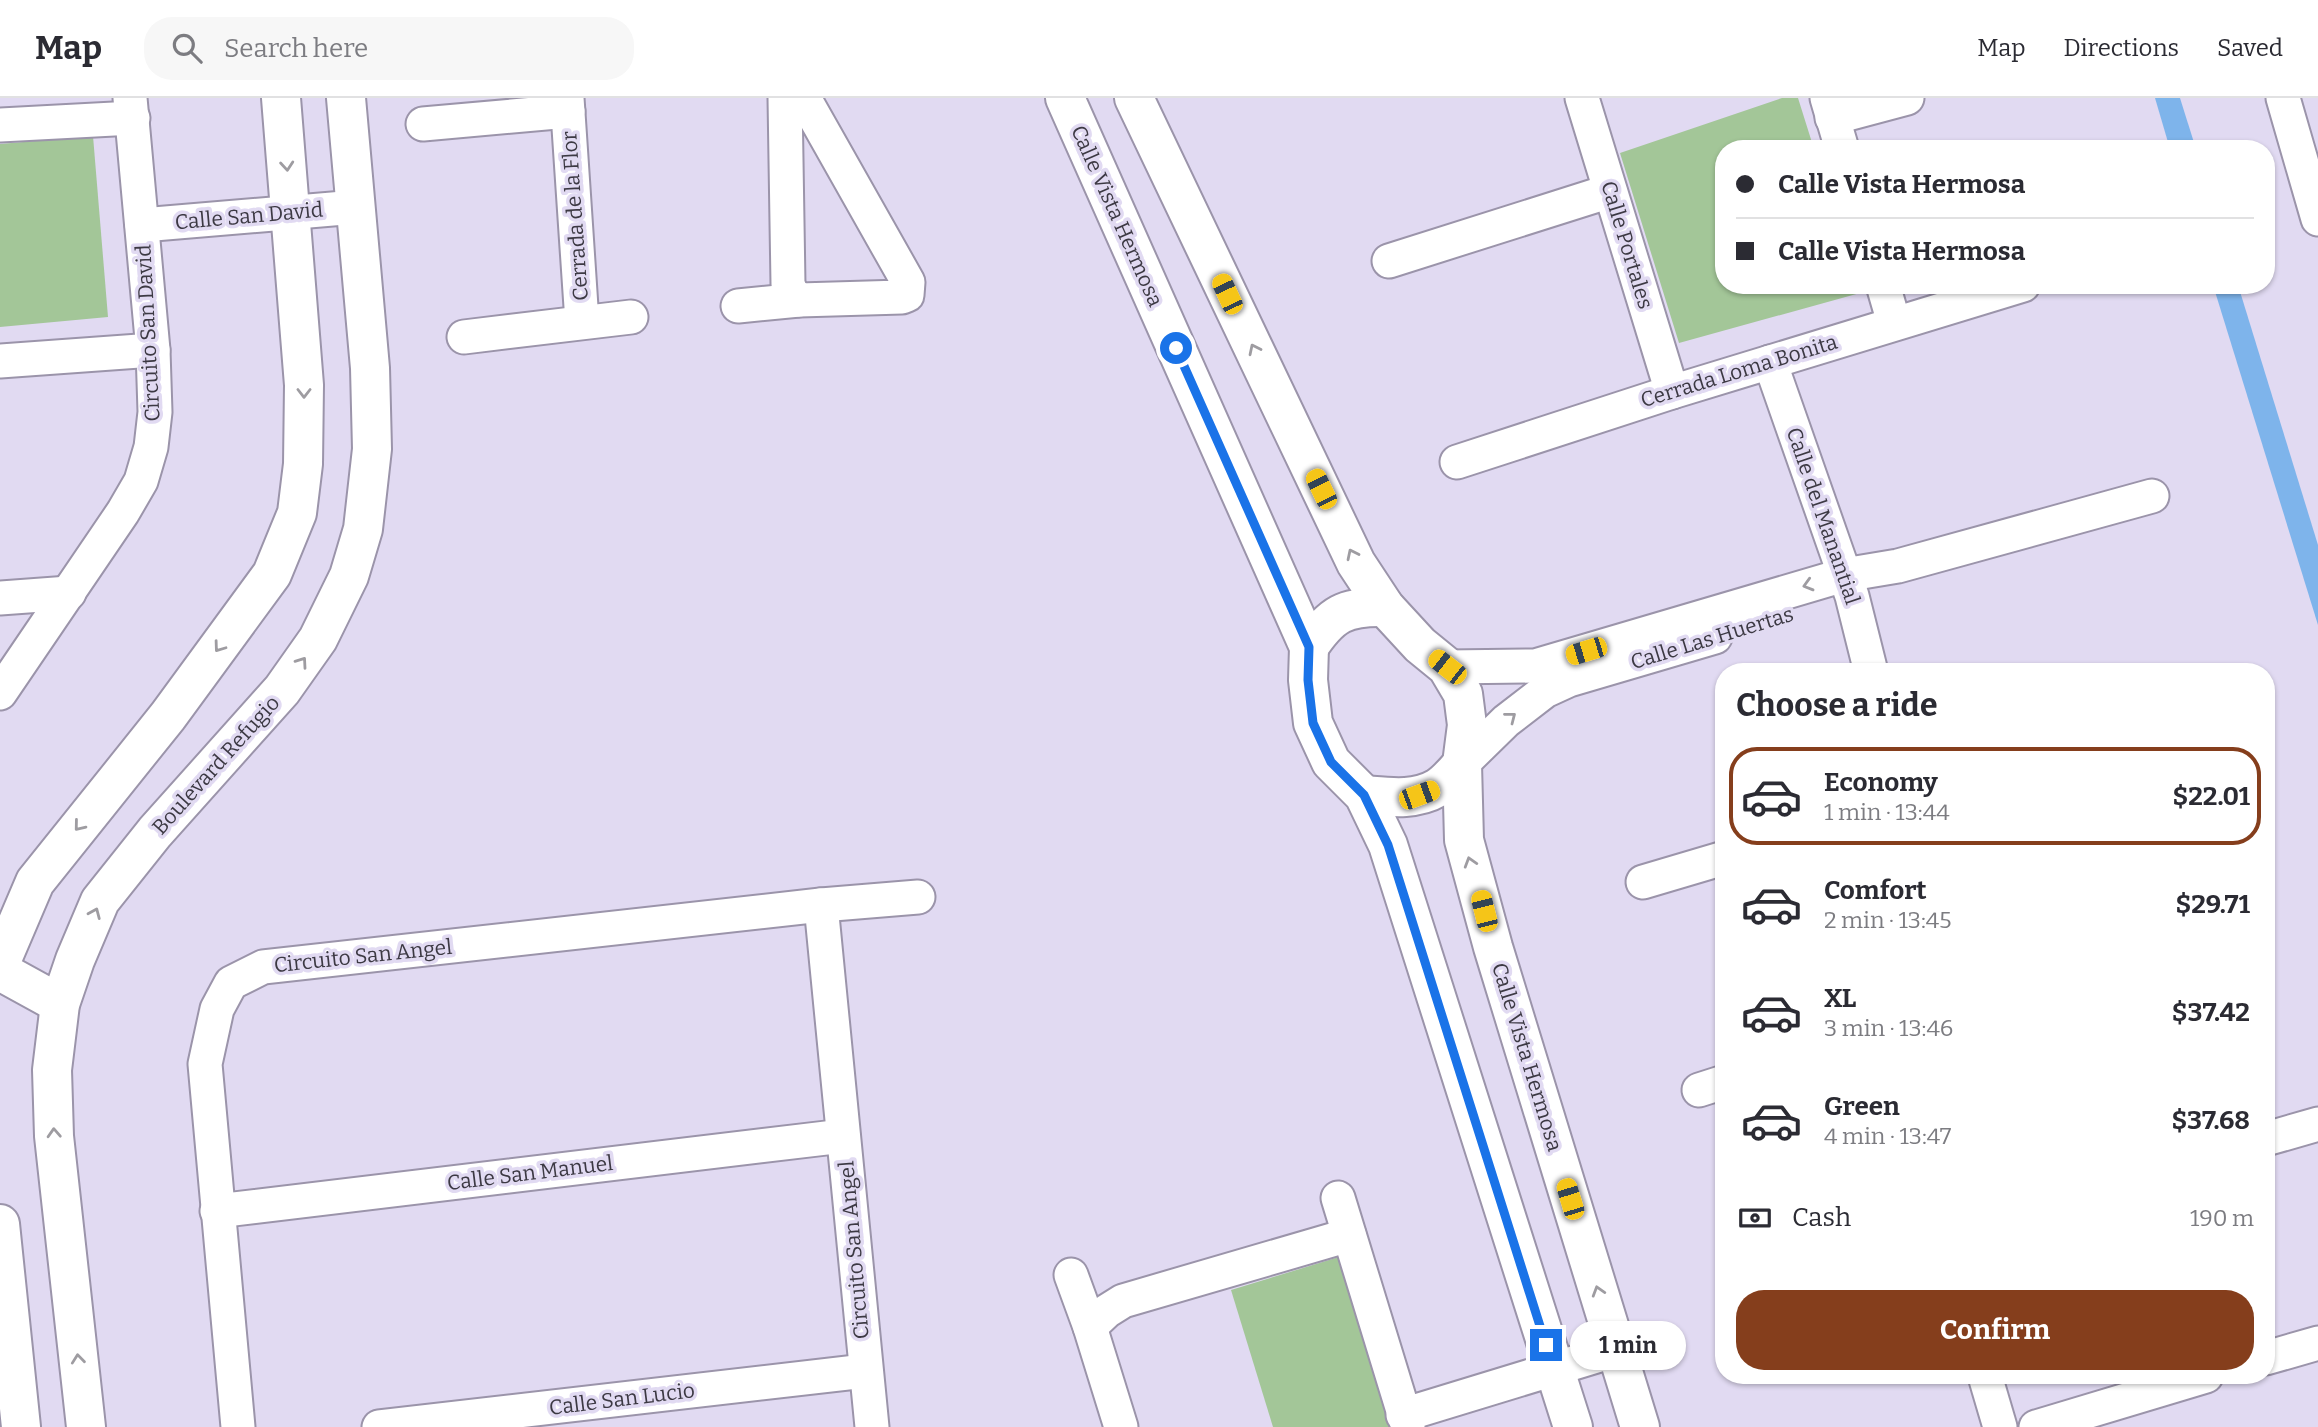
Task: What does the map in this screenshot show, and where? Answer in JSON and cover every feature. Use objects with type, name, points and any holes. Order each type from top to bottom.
[{"type":"street","points":[[0,964],[34,882],[168,716],[272,574],[297,513],[303,464],[304,385],[281,98]]},
{"type":"street","name":"Boulevard Refugio","points":[[86,1427],[54,1136],[52,1070],[60,1004],[100,901],[155,832],[282,690],[318,639],[349,576],[363,529],[372,449],[370,368],[346,98]]},
{"type":"street","points":[[785,98],[788,284],[799,300]]},
{"type":"street","points":[[738,306],[907,295],[908,282],[803,98]]},
{"type":"street","name":"Calle Vista Hermosa","points":[[1065,98],[1309,647],[1308,680],[1313,723],[1331,762],[1364,795],[1388,845],[1573,1427]]},
{"type":"street","name":"Calle Vista Hermosa","points":[[1134,98],[1356,563],[1385,607],[1420,645],[1447,667],[1463,694],[1467,725],[1462,764],[1464,840],[1493,947],[1640,1427]]},
{"type":"street","name":"Calle Portales","points":[[1582,98],[1672,392]]},
{"type":"street","points":[[1834,122],[1907,98]]},
{"type":"street","points":[[2283,98],[2318,219]]},
{"type":"street","name":"Cerrada de la Flor","points":[[423,124],[567,104],[582,322]]},
{"type":"street","points":[[0,125],[132,108]]},
{"type":"street","name":"Circuito San David","points":[[0,693],[123,512],[141,481],[151,447],[155,412],[153,350],[132,108]]},
{"type":"street","points":[[1389,261],[1610,191]]},
{"type":"street","name":"Calle San David","points":[[142,225],[356,207]]},
{"type":"street","points":[[1886,294],[1895,323]]},
{"type":"street","name":"Cerrada Loma Bonita","points":[[1457,462],[1672,392],[1993,294]]},
{"type":"street","name":"Cerrada de la Flor","points":[[464,337],[631,317]]},
{"type":"street","points":[[0,360],[153,350]]},
{"type":"street","name":"Calle del Manantial","points":[[1770,362],[1848,586],[1869,663]]},
{"type":"street","name":"Calle Las Huertas","points":[[1462,764],[1506,721],[1545,691],[1569,680],[1848,586],[1898,566],[2152,496]]},
{"type":"street","name":"Calle Las Huertas","points":[[1447,667],[1535,666],[1848,586]]},
{"type":"street","points":[[0,598],[69,593]]},
{"type":"street","points":[[1309,647],[1324,624],[1345,611],[1366,606],[1385,607]]},
{"type":"street","points":[[1364,795],[1399,798],[1419,795],[1438,788],[1462,764]]},
{"type":"street","points":[[1643,882],[1715,861]]},
{"type":"street","name":"Circuito San Angel","points":[[238,1427],[205,1064],[217,1009],[231,983],[263,967],[821,905],[918,897]]},
{"type":"street","name":"Circuito San Angel","points":[[821,905],[872,1427]]},
{"type":"street","points":[[0,971],[60,1004]]},
{"type":"street","points":[[2275,1136],[2318,1124]]},
{"type":"street","name":"Calle San Manuel","points":[[217,1211],[843,1136]]},
{"type":"street","points":[[1338,1198],[1405,1421],[1616,1350]]},
{"type":"street","points":[[0,1224],[21,1427]]},
{"type":"street","points":[[1090,1327],[1123,1301],[1349,1236]]},
{"type":"street","points":[[1072,1275],[1121,1427]]},
{"type":"street","points":[[2275,1355],[2318,1343]]},
{"type":"street","name":"Calle San Lucio","points":[[379,1427],[865,1371]]},
{"type":"street","points":[[1987,1384],[2000,1427]]},
{"type":"street","points":[[2036,1427],[2179,1384]]},
{"type":"green space","points":[[1782,98],[1798,98],[1811,140],[1715,140],[1715,294],[1856,294],[1679,343],[1620,153]]},
{"type":"green space","points":[[93,136],[108,317],[0,327],[0,144]]},
{"type":"green space","points":[[1352,1253],[1404,1427],[1273,1427],[1231,1290]]},
{"type":"water","points":[[2155,98],[2180,98],[2193,140],[2167,140]]},
{"type":"water","points":[[2216,294],[2241,294],[2318,545],[2318,625]]},
{"type":"route","points":[[1176,348],[1309,647],[1308,680],[1313,723],[1331,762],[1364,795],[1388,845],[1546,1345]]}]
